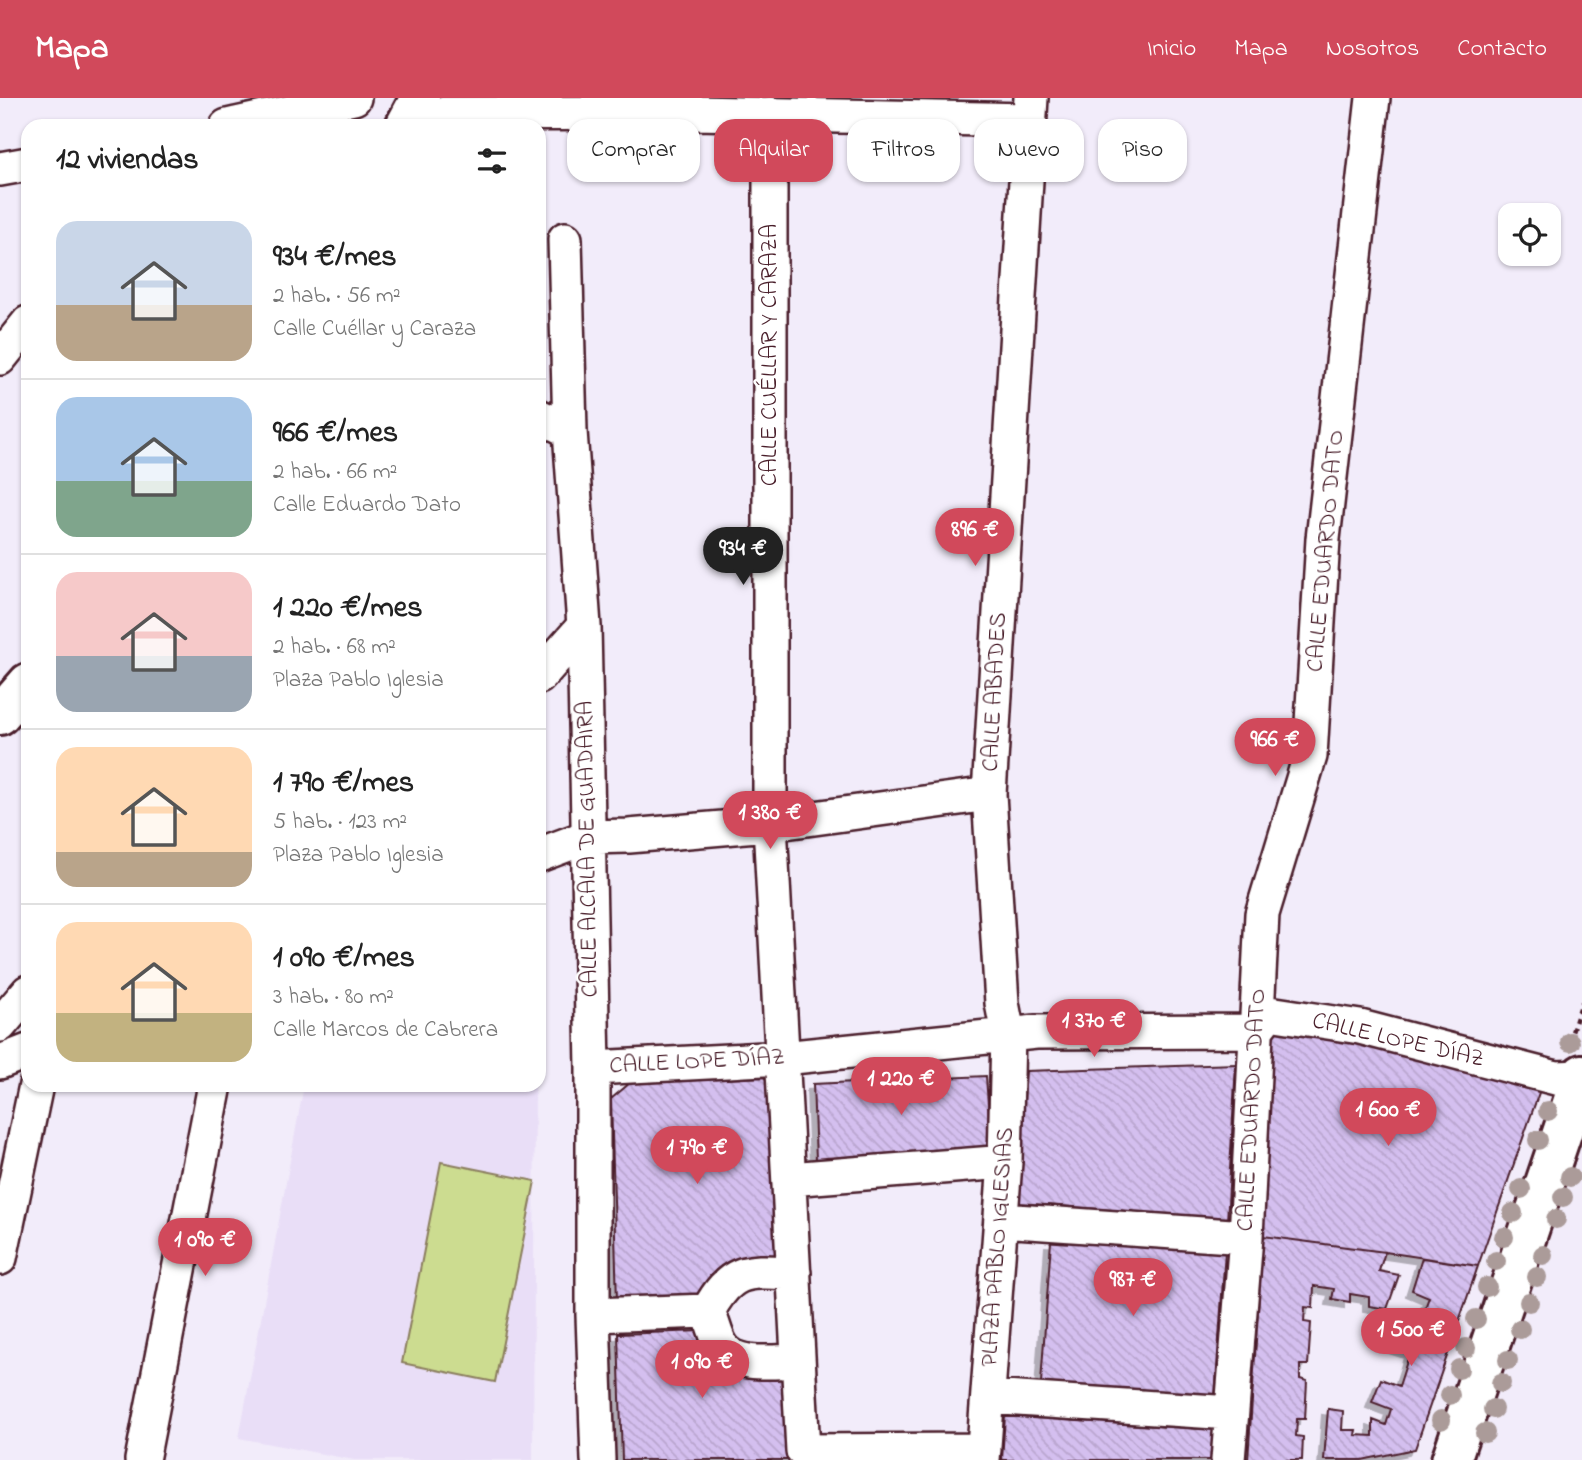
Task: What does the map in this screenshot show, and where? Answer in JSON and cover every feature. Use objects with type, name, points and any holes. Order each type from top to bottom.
[{"type":"street","points":[[259,119],[354,98]]},
{"type":"street","name":"CALLE EDUARDO DATO","points":[[1228,1460],[1246,1237],[1262,914],[1310,756],[1323,539],[1373,98]]},
{"type":"street","points":[[412,113],[770,114],[1030,109]]},
{"type":"street","name":"CALLE ABADES","points":[[1008,1034],[1002,1003],[989,794],[1030,109]]},
{"type":"street","name":"CALLE CUÉLLAR Y CARAZA","points":[[770,114],[770,824],[794,1273]]},
{"type":"street","points":[[0,169],[21,165]]},
{"type":"street","name":"CALLE ALCALA DE GUADAIRA","points":[[565,239],[570,431],[584,626],[593,1069],[593,1315],[598,1460]]},
{"type":"street","points":[[0,358],[21,332]]},
{"type":"street","points":[[546,419],[570,431]]},
{"type":"street","points":[[546,669],[584,626]]},
{"type":"street","points":[[0,715],[21,691]]},
{"type":"street","points":[[546,852],[587,837],[770,824],[989,794]]},
{"type":"street","points":[[0,1025],[21,1000]]},
{"type":"street","name":"CALLE LOPE DÍAZ","points":[[593,1069],[783,1058],[1036,1032],[1255,1031],[1269,1013],[1360,1027],[1556,1079],[1582,1076]]},
{"type":"street","name":"PLAZA PABLO IGLESIAS","points":[[983,1455],[1005,1162],[1008,1034]]},
{"type":"street","points":[[0,1062],[21,1054]]},
{"type":"street","points":[[1451,1460],[1582,1076]]},
{"type":"street","points":[[0,1258],[35,1092]]},
{"type":"street","points":[[142,1460],[214,1092]]},
{"type":"street","points":[[789,1179],[1005,1162]]},
{"type":"street","points":[[1001,1220],[1246,1237]]},
{"type":"street","points":[[798,1361],[746,1361],[723,1348],[708,1311],[717,1294],[738,1274],[794,1273],[803,1451],[983,1455]]},
{"type":"street","points":[[593,1315],[708,1311]]},
{"type":"street","points":[[988,1397],[1231,1413]]},
{"type":"shaded area","points":[[303,1092],[535,1092],[533,1460],[354,1460],[239,1438]]},
{"type":"green space","points":[[441,1162],[535,1181],[495,1382],[402,1363]]},
{"type":"building","points":[[1272,1024],[1542,1084],[1478,1266],[1263,1236]]},
{"type":"building","points":[[1236,1064],[1227,1222],[1017,1203],[1026,1071]]},
{"type":"building","points":[[986,1076],[991,1148],[816,1160],[813,1084]]},
{"type":"building","points":[[764,1077],[782,1098],[787,1262],[702,1296],[617,1302],[611,1099],[630,1083]]},
{"type":"building","points":[[1263,1236],[1385,1252],[1379,1271],[1399,1275],[1387,1309],[1369,1306],[1369,1297],[1350,1294],[1350,1302],[1332,1299],[1334,1289],[1314,1286],[1313,1308],[1305,1307],[1304,1322],[1311,1323],[1308,1365],[1300,1365],[1300,1379],[1307,1381],[1305,1419],[1297,1419],[1296,1436],[1303,1437],[1302,1460],[1248,1460]]},
{"type":"building","points":[[1051,1241],[1225,1251],[1215,1397],[1041,1383]]},
{"type":"building","points":[[1422,1258],[1478,1266],[1415,1449],[1362,1460],[1324,1460],[1328,1409],[1343,1411],[1342,1430],[1356,1430],[1355,1435],[1373,1436],[1373,1420],[1386,1425],[1391,1409],[1372,1402],[1381,1379],[1399,1386],[1410,1352],[1392,1346],[1400,1322],[1418,1327],[1429,1297],[1412,1290]]},
{"type":"building","points":[[702,1331],[790,1363],[794,1460],[622,1460],[618,1334]]},
{"type":"building","points":[[1005,1416],[1218,1430],[1216,1460],[1002,1460]]}]
